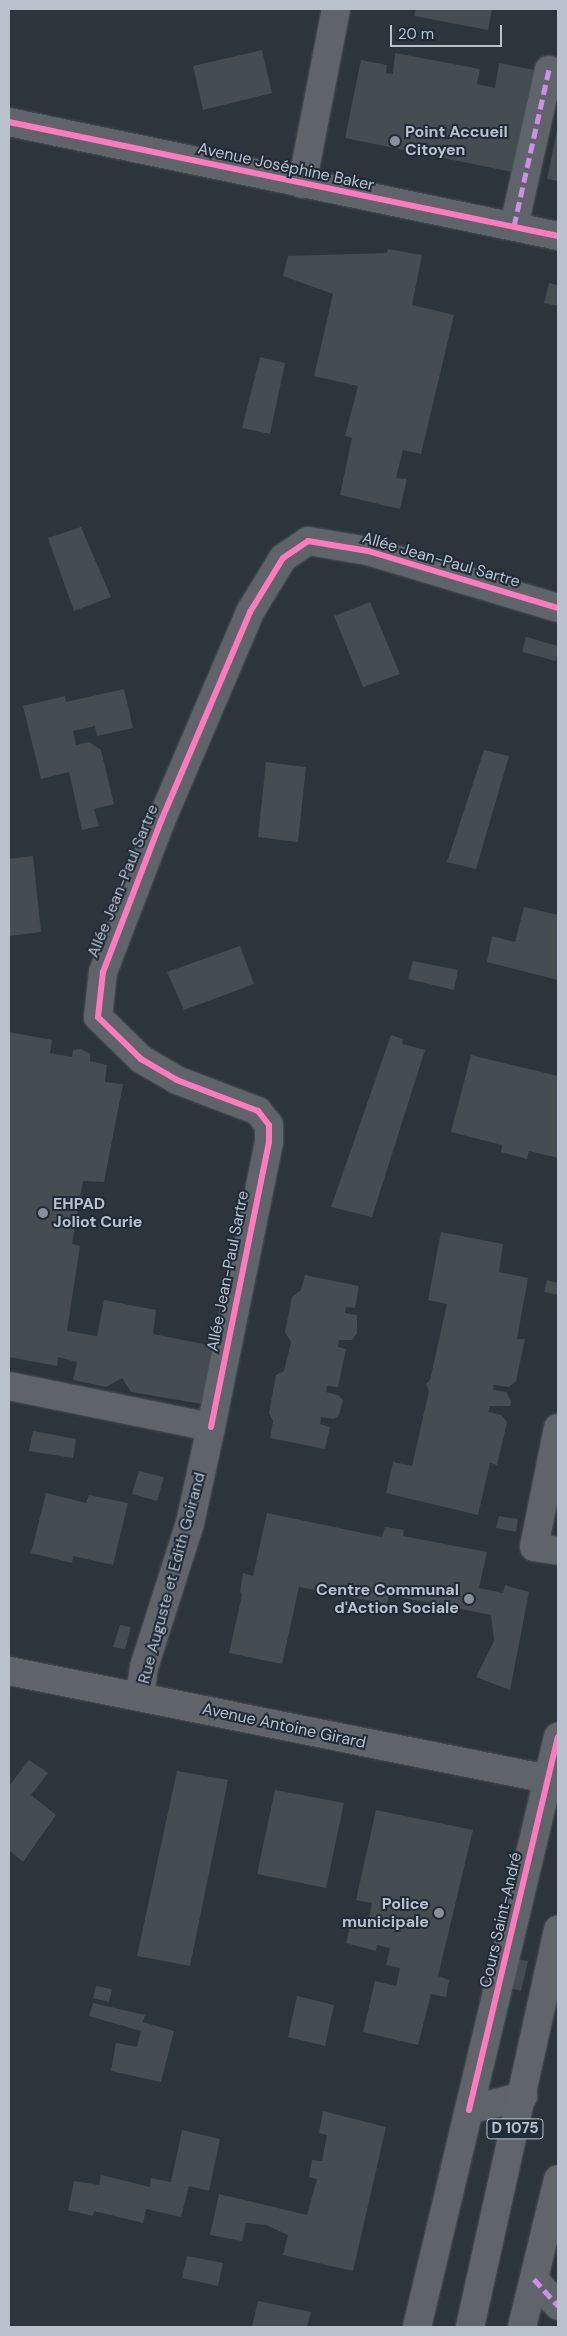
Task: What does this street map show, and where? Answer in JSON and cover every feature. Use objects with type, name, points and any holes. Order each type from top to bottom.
[{"type":"main road","name":"D 1075","points":[[470,2327],[523,2096],[558,1930]]},
{"type":"main road","points":[[522,2327],[558,2179]]},
{"type":"street","points":[[302,184],[336,9]]},
{"type":"street","points":[[514,226],[549,70]]},
{"type":"street","name":"Avenue Joséphine Baker","points":[[9,122],[558,236]]},
{"type":"street","name":"Allée Jean-Paul Sartre","points":[[212,1427],[268,1142],[269,1125],[258,1111],[177,1080],[141,1059],[98,1017],[103,972],[162,821],[250,612],[283,558],[308,541],[368,551],[558,608]]},
{"type":"street","points":[[9,1386],[212,1427]]},
{"type":"street","name":"Rue Auguste et Edith Goirand","points":[[140,1696],[144,1666],[190,1523],[212,1427]]},
{"type":"street","points":[[558,1428],[534,1547],[558,1551]]},
{"type":"street","name":"Avenue Antoine Girard","points":[[9,1671],[553,1780]]},
{"type":"street","name":"Cours Saint-André","points":[[417,2327],[469,2110],[553,1780],[558,1736]]},
{"type":"street","points":[[469,2110],[523,2096]]},
{"type":"street","points":[[534,2279],[558,2306]]},
{"type":"building","points":[[416,9],[492,9],[488,30],[414,16]]},
{"type":"building","points":[[262,50],[272,93],[203,110],[193,66]]},
{"type":"building","points":[[395,53],[480,69],[477,84],[495,88],[499,63],[534,70],[513,172],[345,138],[361,60],[387,65],[386,73],[393,74]]},
{"type":"building","points":[[558,130],[558,181],[547,179]]},
{"type":"building","points":[[388,249],[422,255],[412,305],[454,315],[421,454],[403,450],[396,478],[407,479],[400,509],[340,495],[352,438],[345,436],[358,386],[314,376],[333,294],[283,276],[288,256],[387,253]]},
{"type":"building","points":[[549,283],[558,285],[558,306],[544,303]]},
{"type":"building","points":[[260,357],[285,363],[270,434],[242,428]]},
{"type":"building","points":[[81,527],[111,597],[74,611],[48,538]]},
{"type":"building","points":[[370,602],[400,674],[363,687],[334,616]]},
{"type":"building","points":[[526,637],[558,646],[556,661],[522,652]]},
{"type":"building","points":[[124,689],[133,728],[97,736],[95,726],[73,731],[76,745],[89,742],[101,750],[114,804],[94,809],[99,826],[82,830],[69,772],[41,779],[23,706],[65,696],[66,702]]},
{"type":"building","points":[[484,750],[509,756],[476,869],[447,862]]},
{"type":"building","points":[[266,762],[306,767],[298,842],[258,837]]},
{"type":"building","points":[[33,856],[41,932],[9,936],[9,859]]},
{"type":"building","points":[[524,907],[558,915],[558,980],[487,962],[492,936],[515,942]]},
{"type":"building","points":[[240,946],[254,984],[184,1010],[167,972]]},
{"type":"building","points":[[413,961],[458,970],[454,990],[408,979]]},
{"type":"building","name":"EHPAD Joliot Curie","points":[[9,1032],[52,1040],[50,1053],[72,1057],[73,1050],[81,1049],[90,1054],[90,1061],[107,1065],[105,1082],[123,1084],[104,1182],[83,1181],[72,1244],[80,1246],[67,1331],[97,1336],[104,1300],[156,1310],[153,1334],[213,1346],[202,1404],[131,1392],[122,1378],[106,1387],[73,1380],[77,1362],[58,1357],[57,1366],[9,1357]]},
{"type":"building","points":[[391,1035],[403,1039],[402,1044],[425,1050],[372,1217],[331,1207]]},
{"type":"building","points":[[471,1055],[558,1076],[558,1158],[529,1151],[527,1159],[501,1152],[502,1145],[451,1132]]},
{"type":"building","points":[[441,1232],[503,1244],[499,1272],[528,1278],[517,1339],[525,1339],[516,1381],[509,1387],[494,1385],[493,1390],[506,1392],[511,1401],[510,1406],[490,1406],[488,1412],[501,1415],[507,1422],[497,1465],[490,1463],[478,1515],[386,1493],[393,1462],[412,1466],[429,1391],[426,1384],[430,1380],[447,1304],[428,1300]]},
{"type":"building","points":[[305,1275],[359,1286],[355,1308],[346,1307],[345,1313],[357,1315],[357,1333],[352,1340],[339,1340],[338,1347],[346,1349],[338,1387],[327,1386],[326,1392],[338,1395],[343,1400],[339,1415],[334,1419],[321,1417],[320,1424],[330,1427],[325,1449],[270,1438],[273,1421],[269,1413],[276,1375],[284,1371],[291,1342],[285,1332],[292,1297],[301,1290]]},
{"type":"building","points":[[547,1280],[558,1283],[558,1295],[544,1292]]},
{"type":"building","points":[[33,1431],[76,1439],[73,1458],[29,1451]]},
{"type":"building","points":[[139,1471],[164,1477],[157,1501],[132,1494]]},
{"type":"building","points":[[46,1493],[86,1503],[89,1495],[128,1503],[113,1565],[73,1556],[72,1563],[31,1553]]},
{"type":"building","name":"Centre Communal d'Action Sociale","points":[[267,1513],[382,1537],[385,1527],[404,1530],[403,1536],[487,1552],[479,1588],[503,1593],[505,1585],[529,1592],[510,1690],[476,1677],[494,1641],[491,1615],[389,1595],[387,1604],[299,1587],[282,1664],[229,1653],[242,1595],[240,1591],[243,1573],[253,1576]]},
{"type":"building","points":[[499,1516],[518,1519],[516,1532],[496,1528]]},
{"type":"building","points":[[120,1625],[131,1627],[125,1649],[113,1647]]},
{"type":"building","points":[[29,1760],[48,1773],[31,1795],[56,1815],[23,1862],[9,1850],[9,1786]]},
{"type":"building","points":[[177,1771],[228,1780],[190,1966],[137,1956]]},
{"type":"building","points":[[275,1790],[344,1803],[326,1888],[257,1874]]},
{"type":"building","points":[[376,1810],[473,1830],[438,1976],[449,1980],[446,1997],[431,1994],[418,2045],[363,2032],[375,1981],[396,1986],[400,1968],[386,1965],[390,1948],[377,1945],[376,1951],[346,1943],[352,1918],[368,1922],[372,1903],[356,1900]]},
{"type":"building","points":[[517,1959],[528,1961],[521,1991],[510,1988]]},
{"type":"building","points":[[96,1986],[112,1989],[109,2002],[93,1998]]},
{"type":"building","points":[[297,1996],[334,2005],[325,2046],[288,2037]]},
{"type":"building","points":[[93,2003],[145,2015],[143,2022],[174,2031],[161,2082],[111,2071],[116,2043],[137,2047],[141,2031],[89,2016]]},
{"type":"building","points":[[323,2111],[386,2127],[353,2271],[283,2255],[288,2235],[266,2225],[246,2223],[242,2241],[210,2235],[219,2194],[307,2215],[317,2179],[309,2177],[312,2160],[322,2161],[327,2135],[319,2133]]},
{"type":"building","points":[[182,2130],[220,2139],[209,2191],[189,2186],[181,2217],[146,2209],[143,2223],[94,2211],[93,2216],[68,2210],[74,2181],[99,2185],[101,2175],[150,2187],[151,2178],[171,2182]]},
{"type":"building","points":[[187,2256],[223,2263],[218,2286],[182,2278]]},
{"type":"building","points":[[258,2301],[311,2312],[307,2327],[252,2327]]},
{"type":"marked path","points":[[514,226],[549,70]]},
{"type":"marked path","points":[[534,2279],[558,2306]]},
{"type":"cycle path","points":[[9,122],[558,236]]},
{"type":"cycle path","points":[[211,1427],[269,1142],[269,1125],[258,1111],[177,1080],[141,1059],[98,1017],[103,972],[161,821],[250,612],[283,558],[308,541],[368,551],[558,608]]},
{"type":"cycle path","points":[[469,2110],[558,1737]]},
{"type":"place","name":"Point Accueil Citoyen","points":[[395,141]]},
{"type":"place","name":"EHPAD Joliot Curie","points":[[43,1213]]},
{"type":"place","name":"Centre Communal d'Action Sociale","points":[[469,1599]]},
{"type":"place","name":"Police municipale","points":[[439,1913]]}]
